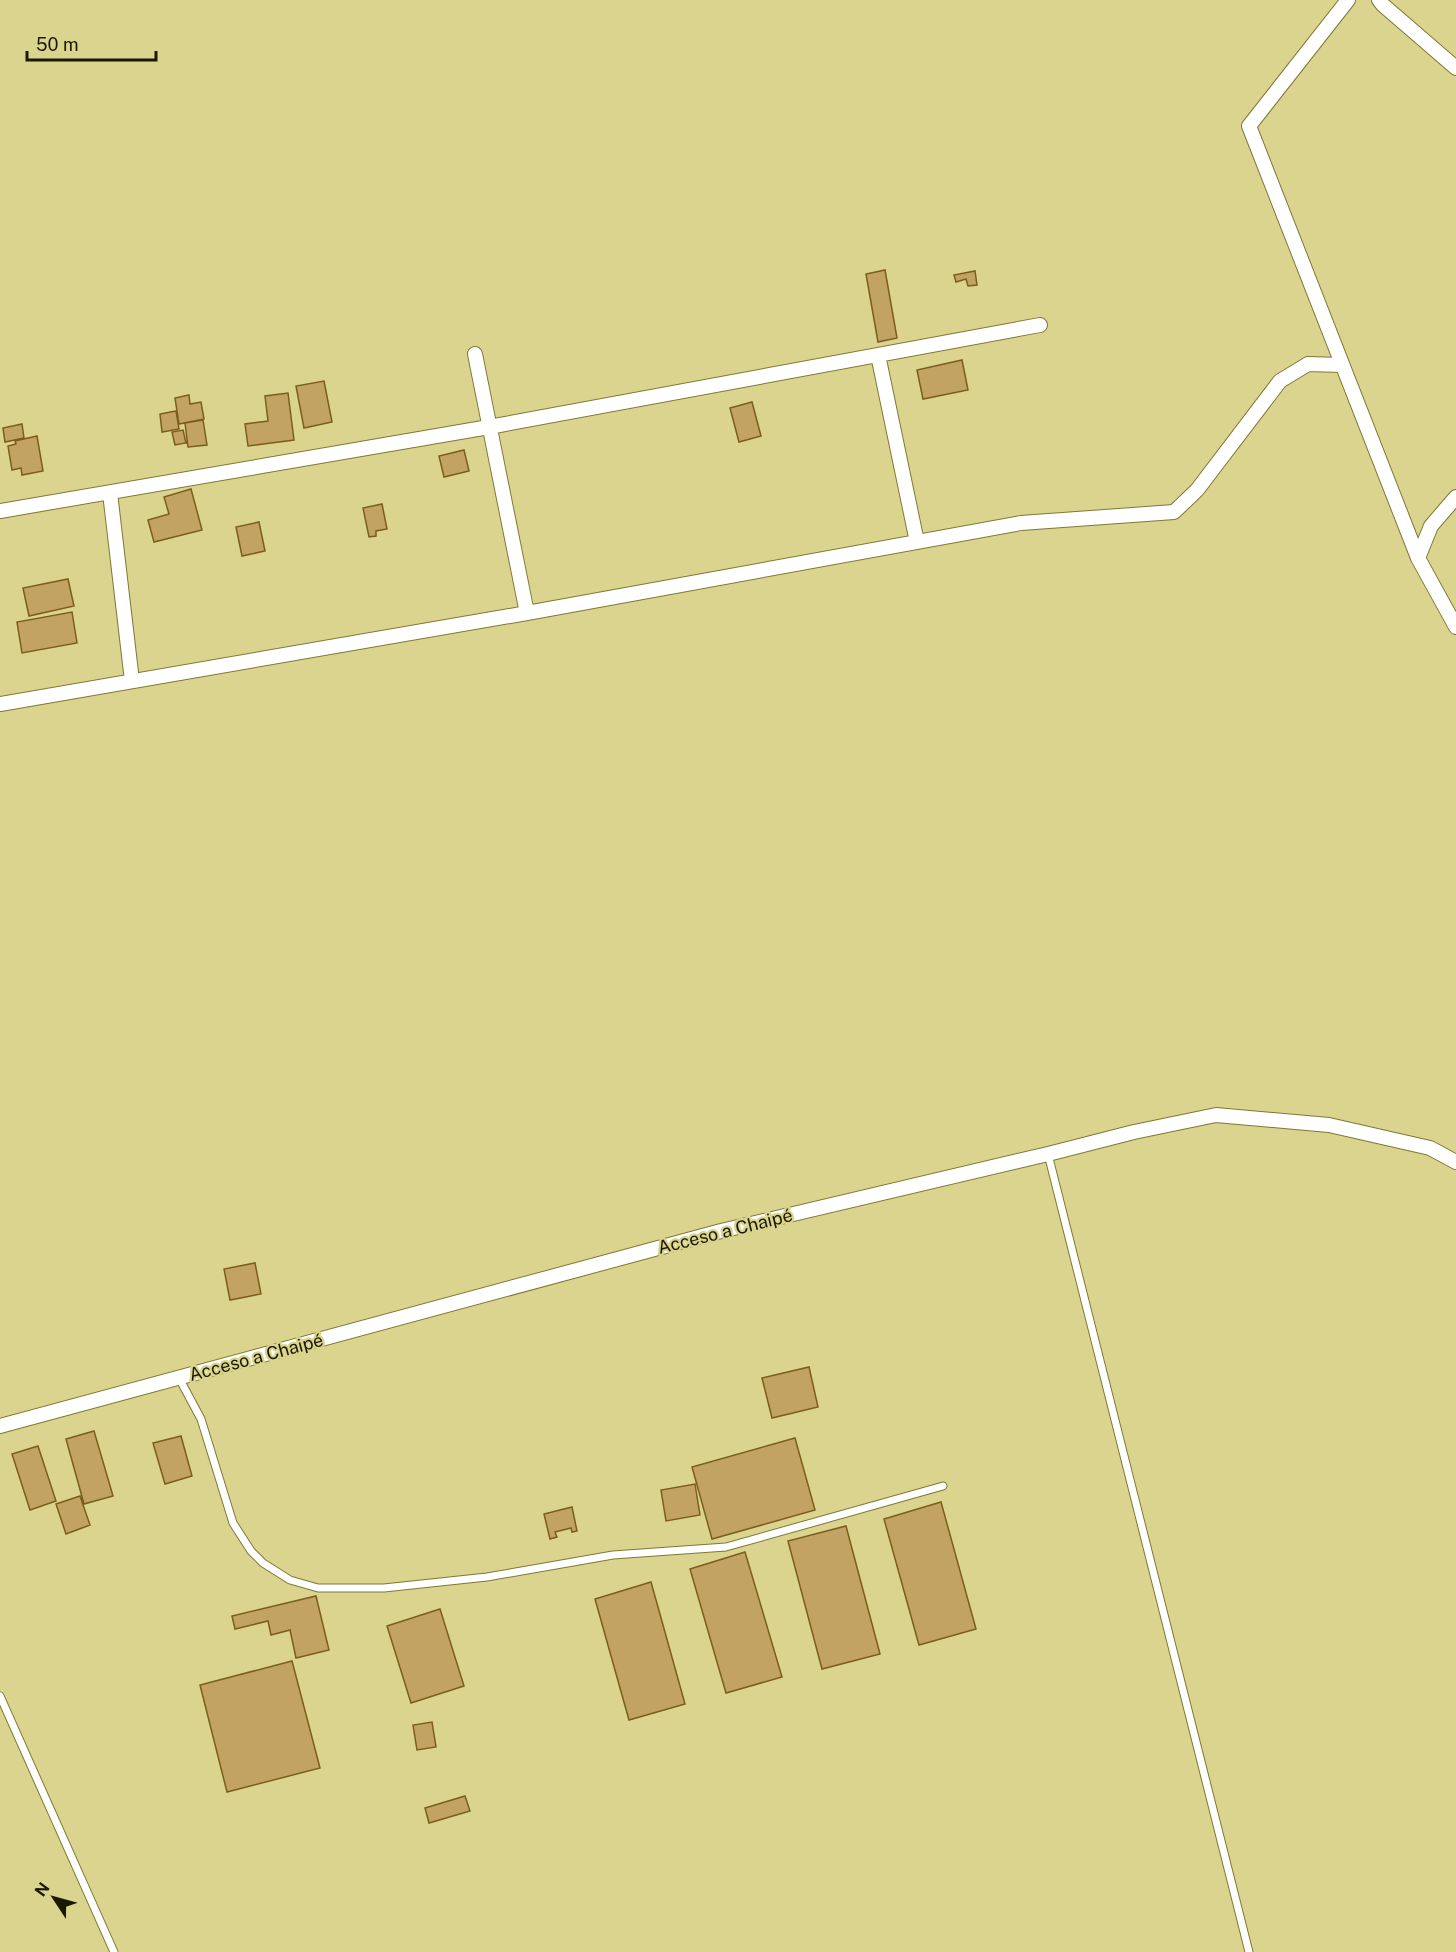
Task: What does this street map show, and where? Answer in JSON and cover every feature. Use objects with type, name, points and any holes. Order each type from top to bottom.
[{"type":"street","points":[[1348,0],[1249,126],[1418,558],[1456,627]]},
{"type":"street","points":[[1379,0],[1456,68]]},
{"type":"street","points":[[0,511],[489,427],[1040,325]]},
{"type":"street","points":[[475,354],[527,613]]},
{"type":"street","points":[[878,355],[917,542]]},
{"type":"street","points":[[0,704],[527,613],[1021,523],[1173,512],[1197,490],[1280,381],[1308,364],[1342,365]]},
{"type":"street","points":[[110,493],[132,681]]},
{"type":"street","points":[[1418,558],[1431,526],[1456,496]]},
{"type":"street","name":"Acceso a Chaipé","points":[[0,1426],[721,1231],[1134,1132],[1216,1115],[1329,1125],[1430,1148],[1456,1162]]},
{"type":"lane","points":[[1048,1154],[1249,1952]]},
{"type":"lane","points":[[179,1378],[201,1419],[233,1523],[241,1538],[251,1551],[276,1573],[318,1588],[436,1583],[487,1577],[613,1555],[726,1547],[943,1486]]},
{"type":"lane","points":[[0,1696],[114,1952]]},
{"type":"building","points":[[885,270],[897,338],[878,342],[866,274]]},
{"type":"building","points":[[975,271],[977,285],[968,286],[966,279],[956,282],[954,275]]},
{"type":"building","points":[[962,360],[968,390],[923,399],[917,370]]},
{"type":"building","points":[[324,381],[332,422],[304,428],[296,386]]},
{"type":"building","points":[[288,393],[294,440],[248,446],[245,424],[268,421],[265,396]]},
{"type":"building","points":[[189,395],[190,404],[201,402],[204,419],[179,424],[175,398]]},
{"type":"building","points":[[752,402],[761,436],[739,442],[730,408]]},
{"type":"building","points":[[176,411],[179,429],[162,432],[160,414]]},
{"type":"building","points":[[203,420],[207,445],[188,447],[185,423]]},
{"type":"building","points":[[22,424],[24,438],[5,442],[3,428]]},
{"type":"building","points":[[183,430],[186,443],[175,445],[172,432]]},
{"type":"building","points":[[37,436],[43,471],[22,475],[21,468],[12,470],[8,446],[16,444],[15,441]]},
{"type":"building","points":[[464,450],[469,471],[444,477],[439,456]]},
{"type":"building","points":[[191,489],[202,530],[154,542],[148,520],[169,514],[164,497]]},
{"type":"building","points":[[382,504],[387,529],[376,531],[376,536],[369,537],[363,508]]},
{"type":"building","points":[[259,522],[265,551],[242,556],[236,527]]},
{"type":"building","points":[[68,579],[74,606],[29,616],[23,588]]},
{"type":"building","points":[[72,612],[77,643],[22,653],[17,622]]},
{"type":"building","points":[[255,1263],[261,1294],[230,1300],[224,1269]]},
{"type":"building","points":[[809,1367],[818,1407],[772,1418],[762,1378]]},
{"type":"building","points":[[94,1431],[113,1496],[84,1504],[66,1439]]},
{"type":"building","points":[[181,1436],[192,1476],[165,1484],[153,1443]]},
{"type":"building","points":[[795,1438],[815,1510],[712,1539],[692,1467]]},
{"type":"building","points":[[38,1446],[56,1501],[30,1510],[12,1454]]},
{"type":"building","points":[[695,1484],[700,1515],[666,1521],[661,1490]]},
{"type":"building","points":[[80,1496],[90,1525],[66,1534],[56,1504]]},
{"type":"building","points":[[941,1502],[976,1629],[919,1645],[884,1519]]},
{"type":"building","points":[[572,1507],[577,1531],[572,1532],[571,1528],[555,1532],[557,1537],[550,1539],[544,1514]]},
{"type":"building","points":[[846,1526],[880,1654],[822,1669],[788,1541]]},
{"type":"building","points":[[745,1552],[782,1677],[726,1693],[690,1569]]},
{"type":"building","points":[[651,1582],[685,1704],[629,1720],[595,1599]]},
{"type":"building","points":[[316,1596],[329,1650],[296,1658],[290,1630],[271,1635],[268,1621],[235,1629],[232,1616]]},
{"type":"building","points":[[440,1609],[464,1686],[411,1703],[387,1626]]},
{"type":"building","points":[[292,1661],[320,1768],[227,1792],[200,1685]]},
{"type":"building","points":[[432,1722],[436,1747],[417,1750],[413,1725]]},
{"type":"building","points":[[465,1796],[470,1811],[429,1823],[425,1808]]}]
